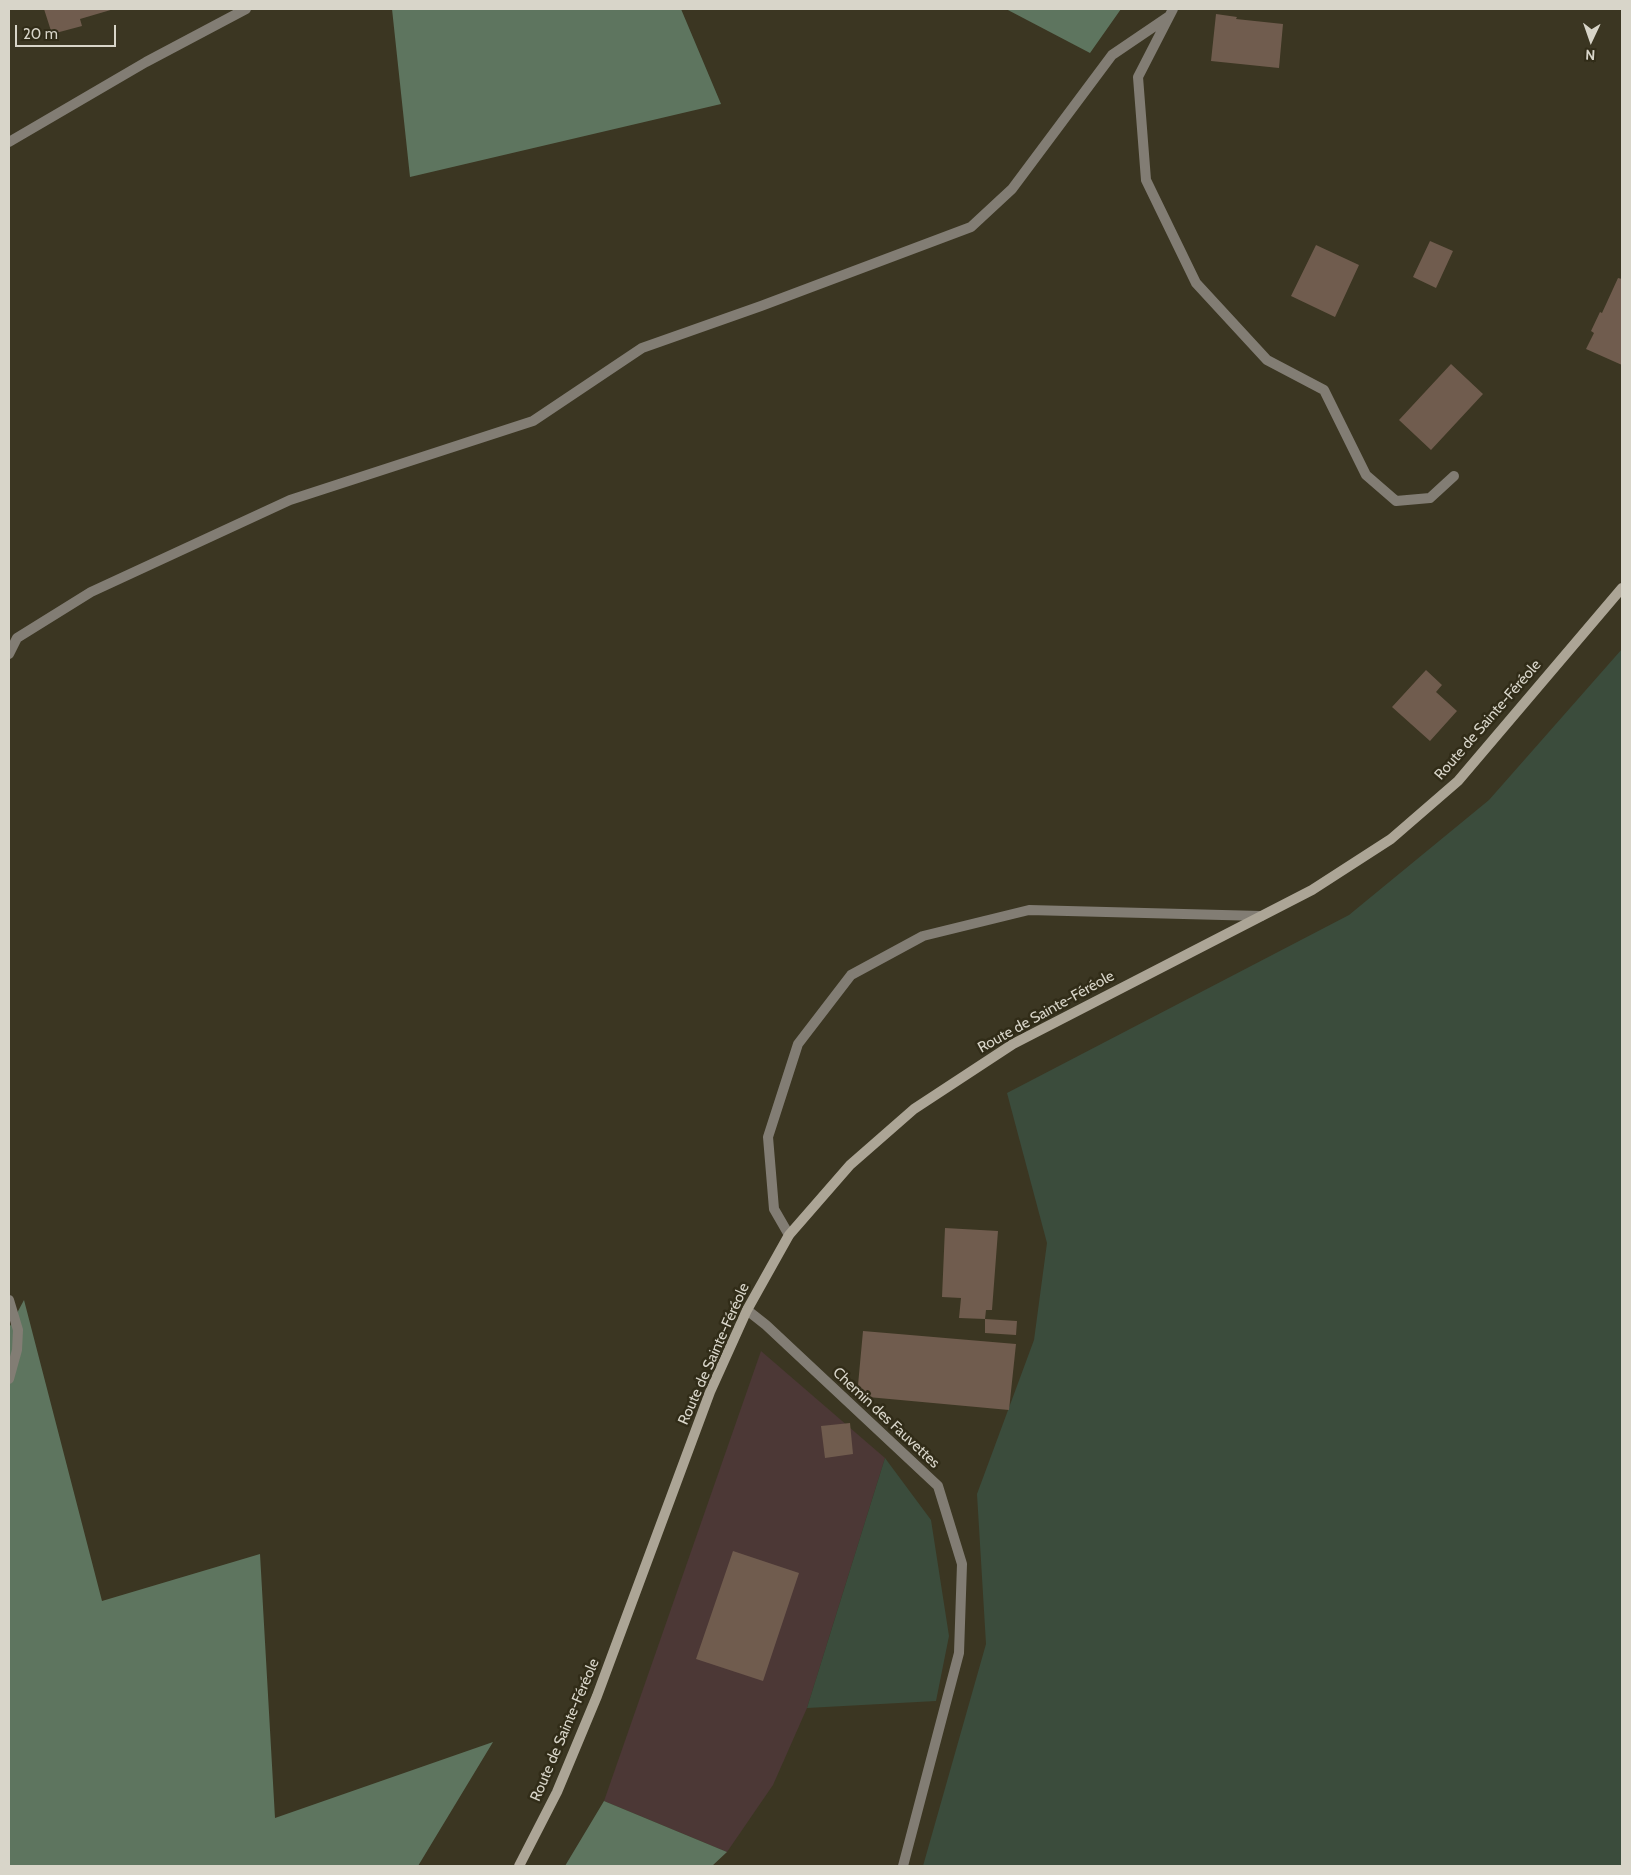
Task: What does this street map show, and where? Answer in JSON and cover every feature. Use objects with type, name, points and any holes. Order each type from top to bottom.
[{"type":"main road","name":"Route de Sainte-Féréole","points":[[519,1866],[557,1792],[597,1696],[710,1392],[747,1310],[789,1235],[850,1165],[914,1109],[1014,1044],[1312,890],[1391,838],[1458,780],[1622,588]]},
{"type":"street","points":[[9,142],[146,62],[246,9]]},
{"type":"street","points":[[1170,13],[1138,77],[1146,180],[1196,283],[1267,360],[1324,390],[1366,476],[1396,501],[1430,498],[1454,476]]},
{"type":"street","points":[[9,654],[17,638],[92,592],[290,500],[533,420],[642,348],[761,306],[971,227],[1012,189],[1112,55],[1170,13]]},
{"type":"street","points":[[789,1235],[774,1209],[768,1137],[798,1044],[851,975],[923,936],[1029,910],[1261,916]]},
{"type":"street","points":[[9,1300],[18,1330],[17,1350],[9,1379]]},
{"type":"street","name":"Chemin des Fauvettes","points":[[747,1310],[766,1325],[938,1486],[962,1564],[959,1654],[903,1866]]},
{"type":"shaded area","points":[[761,1351],[885,1458],[807,1708],[773,1785],[727,1852],[604,1801]]},
{"type":"green space","points":[[392,9],[681,9],[721,104],[410,177]]},
{"type":"green space","points":[[1006,9],[1121,9],[1090,53]]},
{"type":"green space","points":[[1622,649],[1622,1866],[923,1866],[986,1644],[977,1494],[1034,1340],[1047,1243],[1007,1093],[1349,915],[1489,800]]},
{"type":"green space","points":[[24,1300],[102,1601],[260,1554],[275,1818],[493,1742],[418,1866],[9,1866],[9,1328]]},
{"type":"green space","points":[[885,1458],[931,1520],[949,1636],[936,1701],[807,1708]]},
{"type":"green space","points":[[604,1801],[727,1852],[712,1866],[565,1866]]},
{"type":"building","points":[[44,9],[114,9],[80,19],[82,26],[52,34]]},
{"type":"building","points":[[1216,14],[1237,17],[1236,19],[1283,24],[1279,68],[1211,61]]},
{"type":"building","points":[[1430,241],[1453,251],[1436,288],[1413,277]]},
{"type":"building","points":[[1316,245],[1359,265],[1335,317],[1291,296]]},
{"type":"building","points":[[1618,278],[1622,279],[1622,365],[1586,349],[1594,333],[1591,331],[1600,312],[1602,313]]},
{"type":"building","points":[[1451,364],[1483,394],[1431,450],[1399,420]]},
{"type":"building","points":[[1426,670],[1442,685],[1436,692],[1457,711],[1430,741],[1392,707]]},
{"type":"building","points":[[945,1228],[998,1231],[992,1310],[986,1310],[985,1319],[959,1318],[961,1298],[942,1297]]},
{"type":"building","points":[[985,1319],[1017,1321],[1016,1335],[985,1333]]},
{"type":"building","points":[[863,1331],[1016,1344],[1009,1410],[857,1396]]},
{"type":"building","points":[[850,1423],[853,1454],[825,1458],[821,1426]]},
{"type":"building","points":[[733,1551],[799,1573],[763,1681],[696,1659]]}]
